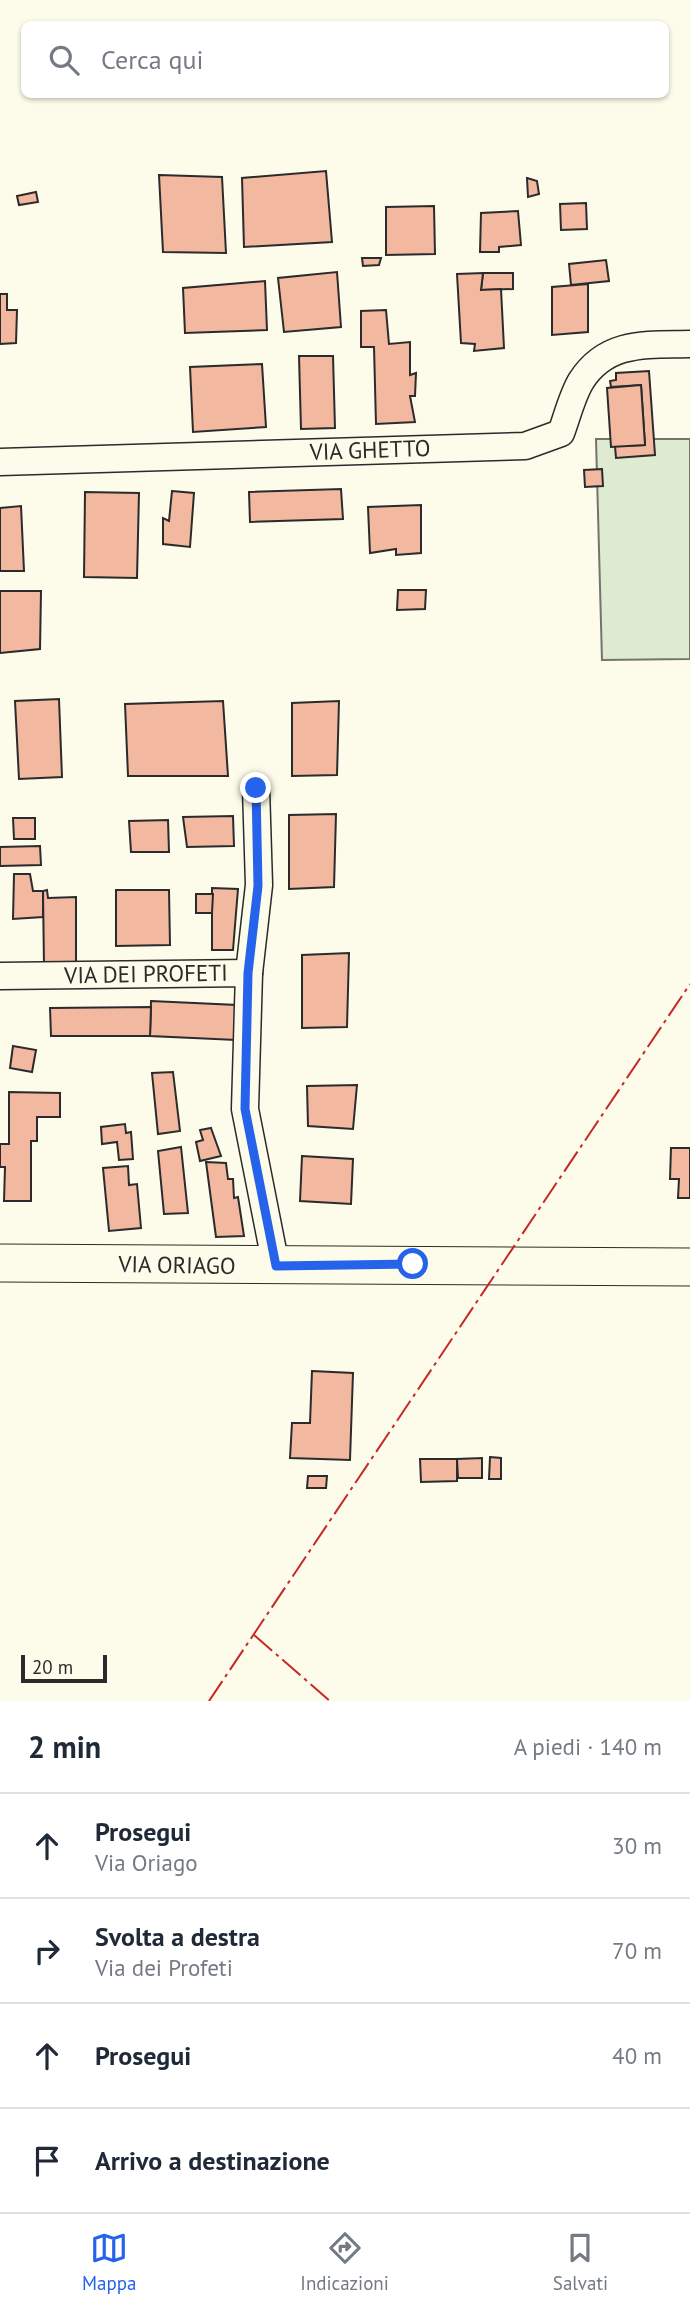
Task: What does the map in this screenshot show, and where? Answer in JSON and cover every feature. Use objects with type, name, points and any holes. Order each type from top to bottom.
[{"type":"street","name":"VIA GHETTO","points":[[0,462],[525,446],[561,433],[580,382],[603,358],[629,345],[690,344]]},
{"type":"street","points":[[248,973],[258,886],[256,788]]},
{"type":"street","name":"VIA DEI PROFETI","points":[[0,976],[248,973],[245,1109],[276,1266]]},
{"type":"street","name":"VIA ORIAGO","points":[[0,1263],[690,1266]]},
{"type":"green space","points":[[596,439],[690,439],[690,659],[602,660]]},
{"type":"building","points":[[326,171],[332,242],[244,247],[242,178]]},
{"type":"building","points":[[159,175],[222,177],[226,253],[163,252]]},
{"type":"building","points":[[527,178],[537,181],[539,194],[528,197]]},
{"type":"building","points":[[36,192],[38,202],[19,205],[17,196]]},
{"type":"building","points":[[586,203],[587,229],[561,230],[560,204]]},
{"type":"building","points":[[434,206],[435,254],[386,255],[386,207]]},
{"type":"building","points":[[518,211],[521,245],[499,247],[499,252],[480,252],[481,213]]},
{"type":"building","points":[[362,258],[381,258],[379,265],[363,266]]},
{"type":"building","points":[[606,260],[609,281],[571,285],[569,264]]},
{"type":"building","points":[[337,272],[341,327],[284,332],[278,278]]},
{"type":"building","points":[[483,273],[513,273],[513,289],[481,290]]},
{"type":"building","points":[[483,273],[481,290],[501,289],[504,348],[474,351],[475,344],[461,343],[457,274]]},
{"type":"building","points":[[265,281],[267,330],[185,333],[183,288]]},
{"type":"building","points":[[588,284],[588,332],[552,335],[552,287]]},
{"type":"building","points":[[0,294],[7,294],[7,310],[17,310],[16,343],[0,344]]},
{"type":"building","points":[[386,310],[389,344],[410,342],[410,375],[416,373],[415,396],[410,396],[415,422],[376,424],[374,347],[361,347],[361,311]]},
{"type":"building","points":[[299,356],[333,356],[335,428],[301,429]]},
{"type":"building","points":[[262,364],[266,427],[193,432],[190,367]]},
{"type":"building","points":[[649,371],[655,455],[616,458],[615,446],[645,445],[641,385],[611,387],[610,381],[616,380],[616,373]]},
{"type":"building","points":[[641,385],[645,445],[611,447],[607,388]]},
{"type":"building","points":[[602,469],[603,486],[585,487],[584,470]]},
{"type":"building","points":[[341,489],[343,519],[250,522],[249,492]]},
{"type":"building","points":[[172,491],[194,493],[190,547],[163,544],[163,518],[169,521]]},
{"type":"building","points":[[85,492],[139,493],[137,578],[84,577]]},
{"type":"building","points":[[421,505],[421,553],[396,555],[396,549],[370,553],[368,507]]},
{"type":"building","points":[[21,506],[24,571],[0,571],[0,508]]},
{"type":"building","points":[[398,590],[426,590],[425,609],[397,610]]},
{"type":"building","points":[[0,591],[41,591],[40,649],[0,653]]},
{"type":"building","points":[[59,699],[62,777],[19,779],[15,701]]},
{"type":"building","points":[[223,701],[228,776],[128,776],[125,704]]},
{"type":"building","points":[[339,701],[337,775],[292,776],[292,703]]},
{"type":"building","points":[[336,814],[334,887],[289,889],[289,815]]},
{"type":"building","points":[[233,816],[234,846],[187,847],[183,817]]},
{"type":"building","points":[[13,818],[35,818],[35,839],[14,839]]},
{"type":"building","points":[[168,820],[169,852],[131,852],[129,821]]},
{"type":"building","points":[[40,846],[41,865],[0,866],[0,847]]},
{"type":"building","points":[[14,874],[30,874],[33,891],[43,891],[43,917],[13,919]]},
{"type":"building","points":[[212,888],[238,889],[233,950],[212,950]]},
{"type":"building","points":[[47,890],[48,898],[76,897],[76,966],[44,967],[43,891]]},
{"type":"building","points":[[116,890],[169,890],[170,945],[116,946]]},
{"type":"building","points":[[196,894],[213,894],[212,913],[196,913]]},
{"type":"building","points":[[349,953],[347,1027],[302,1028],[302,955]]},
{"type":"building","points":[[151,1001],[237,1005],[236,1040],[150,1036]]},
{"type":"building","points":[[151,1007],[150,1036],[51,1036],[50,1008]]},
{"type":"building","points":[[13,1046],[36,1050],[32,1072],[10,1068]]},
{"type":"building","points":[[173,1072],[180,1131],[158,1134],[152,1073]]},
{"type":"building","points":[[357,1085],[353,1129],[308,1126],[307,1086]]},
{"type":"building","points":[[9,1092],[60,1093],[60,1117],[37,1117],[37,1141],[31,1141],[31,1201],[4,1201],[5,1167],[0,1167],[0,1144],[9,1144]]},
{"type":"building","points":[[125,1124],[126,1133],[131,1132],[133,1159],[119,1160],[117,1142],[102,1144],[101,1127]]},
{"type":"building","points":[[211,1128],[221,1156],[200,1161],[196,1142],[203,1140],[200,1130]]},
{"type":"building","points":[[181,1147],[188,1213],[164,1214],[158,1151]]},
{"type":"building","points":[[671,1148],[690,1148],[690,1198],[678,1198],[679,1179],[670,1179]]},
{"type":"building","points":[[302,1156],[353,1159],[351,1204],[300,1201]]},
{"type":"building","points":[[206,1162],[226,1163],[228,1179],[233,1179],[234,1198],[238,1197],[244,1236],[216,1237]]},
{"type":"building","points":[[128,1166],[129,1185],[137,1184],[141,1228],[109,1231],[103,1168]]},
{"type":"building","points":[[312,1371],[353,1373],[350,1460],[290,1458],[292,1423],[310,1423]]},
{"type":"building","points":[[490,1457],[501,1458],[501,1479],[489,1479]]},
{"type":"building","points":[[482,1458],[482,1478],[458,1478],[457,1459]]},
{"type":"building","points":[[420,1459],[457,1459],[457,1481],[421,1482]]},
{"type":"building","points":[[308,1476],[327,1476],[326,1488],[307,1488]]},
{"type":"power","points":[[209,1701],[690,984]]},
{"type":"power","points":[[254,1635],[330,1701]]},
{"type":"route","points":[[256,788],[258,886],[248,973],[245,1109],[276,1266],[413,1264]]}]
